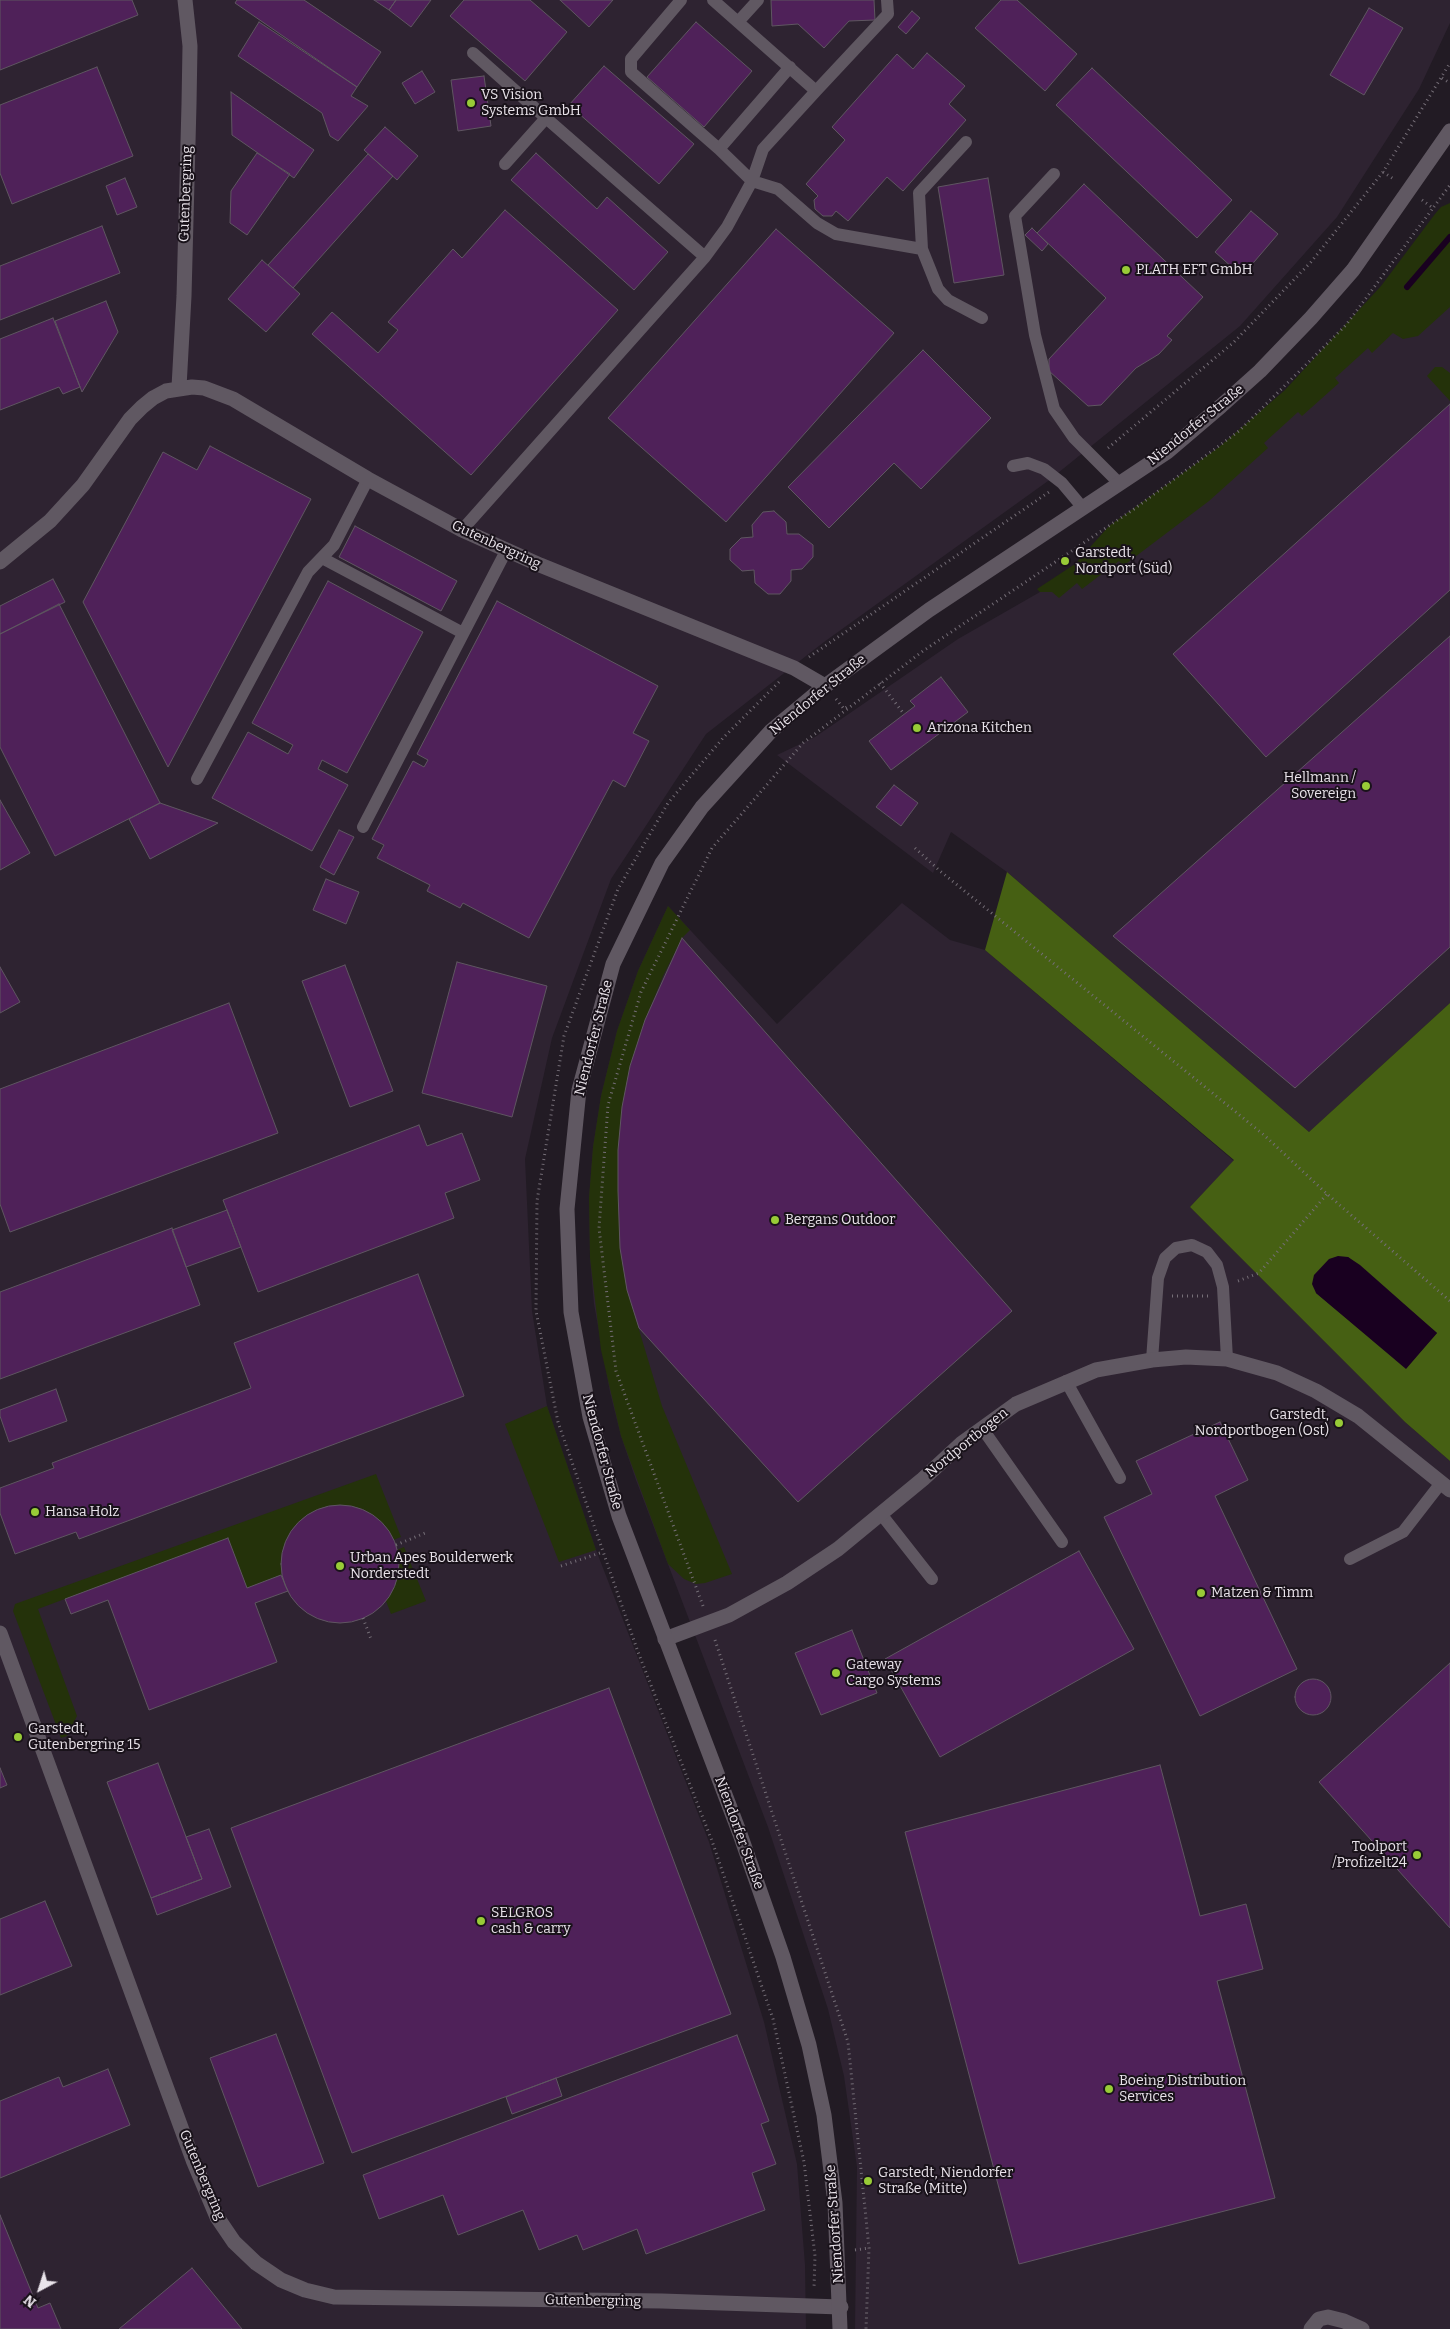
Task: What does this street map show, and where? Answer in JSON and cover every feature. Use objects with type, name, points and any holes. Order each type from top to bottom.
[{"type":"street","name":"Gutenbergring","points":[[179,388],[184,296],[189,104],[190,46],[186,0]]},
{"type":"street","name":"Niendorfer Straße","points":[[840,2329],[834,2193],[824,2114],[810,2045],[783,1957],[743,1843],[620,1516],[590,1417],[571,1312],[567,1209],[579,1090],[613,964],[662,863],[702,808],[734,770],[771,731],[825,686],[929,610],[1167,452],[1221,406],[1260,371],[1311,318],[1355,267],[1446,147],[1450,131]]},
{"type":"street","name":"Gutenbergring","points":[[0,562],[50,521],[83,485],[130,419],[142,407],[153,398],[179,388],[204,388],[233,399],[368,480],[462,530],[506,551],[794,668],[825,686]]},
{"type":"street","name":"Nordportbogen","points":[[665,1639],[729,1614],[787,1583],[838,1549],[962,1443],[1016,1404],[1066,1381],[1096,1370],[1152,1360],[1186,1357],[1227,1360],[1277,1373],[1316,1391],[1358,1416],[1446,1487]]},
{"type":"street","name":"Gutenbergring","points":[[0,1634],[193,2160],[217,2217],[234,2242],[256,2263],[281,2280],[305,2290],[334,2297],[840,2307]]},
{"type":"street","points":[[1311,2329],[1319,2319],[1328,2317],[1344,2321],[1362,2329]]},
{"type":"lane","points":[[681,0],[631,58],[631,72],[719,149],[752,182],[778,189],[817,224],[836,234],[922,249]]},
{"type":"lane","points":[[713,0],[816,91]]},
{"type":"lane","points":[[738,22],[758,0]]},
{"type":"lane","points":[[462,530],[705,257],[727,226],[752,182],[763,149],[888,14],[887,0]]},
{"type":"lane","points":[[473,53],[705,257]]},
{"type":"lane","points":[[719,149],[790,68]]},
{"type":"lane","points":[[505,164],[546,118]]},
{"type":"lane","points":[[966,142],[920,194],[922,249],[938,290],[948,300],[982,318]]},
{"type":"lane","points":[[1054,174],[1015,216],[1035,335],[1054,409],[1074,438],[1120,484]]},
{"type":"lane","points":[[1013,466],[1028,463],[1044,469],[1062,483],[1083,508]]},
{"type":"lane","points":[[197,779],[308,572],[334,545],[368,480]]},
{"type":"lane","points":[[363,827],[506,551]]},
{"type":"lane","points":[[322,558],[463,633]]},
{"type":"lane","points":[[1152,1360],[1158,1278],[1165,1258],[1176,1248],[1192,1245],[1207,1252],[1217,1265],[1224,1292],[1227,1360]]},
{"type":"lane","points":[[1066,1381],[1120,1478]]},
{"type":"lane","points":[[982,1428],[1062,1542]]},
{"type":"lane","points":[[1350,1559],[1403,1532],[1446,1487]]},
{"type":"lane","points":[[881,1514],[932,1579]]},
{"type":"path","points":[[1094,459],[1167,400],[1234,342],[1311,262],[1383,172],[1450,63]]},
{"type":"path","points":[[1442,78],[1450,83]]},
{"type":"path","points":[[866,2329],[869,2248],[848,2042],[709,1622],[616,1371],[599,1228],[608,1105],[641,992],[712,848],[803,743],[923,650],[1134,509],[1239,431],[1346,325],[1433,208]]},
{"type":"path","points":[[815,2268],[804,2162],[773,2019],[712,1841],[638,1652],[558,1422],[536,1311],[537,1201],[564,1036],[618,889],[668,803],[723,738],[794,668],[1004,525],[1062,483]]},
{"type":"path","points":[[825,686],[844,709],[881,683],[904,714]]},
{"type":"path","points":[[916,848],[992,913],[1264,1135],[1327,1194],[1450,1301]]},
{"type":"path","points":[[1156,1297],[1224,1292],[1259,1273],[1327,1194]]},
{"type":"path","points":[[396,1545],[425,1533]]},
{"type":"path","points":[[561,1566],[603,1552]]},
{"type":"path","points":[[363,1618],[371,1639]]},
{"type":"shaded area","points":[[0,0],[1450,0],[1450,23],[1419,89],[1337,217],[1240,326],[1048,481],[824,642],[706,734],[611,879],[552,1038],[525,1159],[532,1311],[547,1406],[596,1550],[709,1842],[764,2022],[797,2164],[805,2265],[806,2329],[0,2329]]},
{"type":"shaded area","points":[[1450,259],[1450,1003],[1309,1132],[1007,872],[951,832],[933,873],[777,755],[815,737],[958,639],[1040,592],[1052,592]]},
{"type":"shaded area","points":[[902,903],[950,940],[985,950],[1234,1161],[1190,1207],[1405,1422],[1450,1461],[1450,2329],[855,2329],[857,2167],[844,2076],[828,2009],[768,1827],[621,1436],[610,1392],[594,1304],[590,1258],[589,1198],[593,1147],[601,1096],[617,1031],[638,971],[668,906],[777,1024]]},
{"type":"shaded area","points":[[1338,1256],[1348,1257],[1360,1265],[1437,1333],[1406,1369],[1316,1293],[1312,1284],[1314,1275],[1329,1259]]},
{"type":"green space","points":[[1450,203],[1450,307],[1418,336],[1403,339],[1393,333],[1372,353],[1368,348],[1335,378],[1339,383],[1302,416],[1298,412],[1264,443],[1268,448],[1209,501],[1123,566],[1119,561],[1082,589],[1077,583],[1059,598],[1052,592],[1040,592],[1037,589],[1075,564],[1109,526],[1219,447],[1285,390],[1381,286],[1441,207]]},
{"type":"green space","points":[[1435,367],[1442,367],[1450,373],[1450,401],[1427,376]]},
{"type":"green space","points":[[1007,872],[1309,1132],[1450,1003],[1450,1461],[1405,1422],[1190,1207],[1234,1160],[985,950]],"holes":[[[1348,1257],[1437,1333],[1406,1368],[1316,1293]]]},
{"type":"green space","points":[[668,906],[690,930],[682,938],[663,976],[645,1020],[630,1066],[620,1248],[627,1290],[662,1406],[732,1574],[696,1584],[684,1579],[668,1564],[621,1436],[601,1350],[590,1258],[589,1198],[593,1147],[601,1096],[617,1031],[638,971]]},
{"type":"green space","points":[[547,1406],[596,1550],[559,1562],[505,1424]]},
{"type":"green space","points":[[376,1474],[401,1537],[393,1540],[384,1525],[365,1510],[342,1505],[331,1505],[308,1514],[291,1530],[282,1551],[281,1575],[247,1588],[228,1538],[38,1609],[77,1716],[67,1736],[61,1738],[13,1611],[15,1604]]},
{"type":"green space","points":[[404,1547],[426,1601],[391,1614],[386,1601],[396,1580],[398,1568],[397,1550]]},
{"type":"building","points":[[0,0],[132,0],[138,15],[0,70]]},
{"type":"building","points":[[237,0],[304,0],[381,52],[357,87],[235,3]]},
{"type":"building","points":[[374,0],[396,0],[389,10]]},
{"type":"building","points":[[396,0],[431,0],[411,27],[389,10]]},
{"type":"building","points":[[464,0],[530,0],[567,32],[525,81],[450,16]]},
{"type":"building","points":[[560,0],[613,0],[589,27]]},
{"type":"building","points":[[771,0],[874,0],[875,20],[849,21],[824,48],[798,24],[772,26]]},
{"type":"building","points":[[1001,0],[1017,0],[1077,54],[1045,91],[975,28]]},
{"type":"building","points":[[1369,8],[1403,28],[1364,95],[1330,75]]},
{"type":"building","points":[[912,11],[920,18],[906,34],[898,27]]},
{"type":"building","points":[[259,22],[357,87],[351,96],[368,106],[338,141],[330,136],[322,113],[238,56]]},
{"type":"building","points":[[696,22],[752,71],[704,127],[647,77]]},
{"type":"building","points":[[927,53],[965,86],[949,104],[966,120],[903,191],[887,177],[848,221],[836,211],[832,216],[823,216],[815,209],[814,200],[818,196],[806,184],[845,140],[832,127],[897,54],[913,69]]},
{"type":"building","points":[[604,66],[694,144],[659,184],[569,105]]},
{"type":"building","points":[[97,67],[133,156],[12,204],[0,173],[0,105]]},
{"type":"building","points":[[1092,68],[1232,200],[1197,238],[1056,105]]},
{"type":"building","points":[[422,71],[435,92],[415,104],[402,83]]},
{"type":"building","name":"VS Vision Systems GmbH","points":[[484,76],[491,126],[458,131],[451,80]]},
{"type":"building","points":[[231,92],[314,150],[294,178],[232,135]]},
{"type":"building","points":[[385,127],[418,156],[397,180],[364,150]]},
{"type":"building","points":[[257,153],[290,174],[247,235],[230,223],[231,191]]},
{"type":"building","points":[[536,153],[597,209],[607,197],[668,252],[634,290],[511,180]]},
{"type":"building","points":[[368,154],[393,176],[293,288],[268,265]]},
{"type":"building","points":[[125,178],[137,207],[117,215],[106,186]]},
{"type":"building","points":[[988,178],[1004,275],[954,283],[938,187]]},
{"type":"building","name":"PLATH EFT GmbH","points":[[1084,184],[1203,297],[1167,336],[1172,340],[1159,354],[1136,368],[1101,405],[1088,406],[1049,371],[1049,359],[1106,298],[1037,233]]},
{"type":"building","points":[[505,210],[618,310],[471,475],[312,334],[332,312],[378,353],[398,330],[388,322],[453,249],[462,258]]},
{"type":"building","points":[[1251,211],[1278,234],[1242,276],[1215,252]]},
{"type":"building","points":[[102,226],[120,273],[0,320],[0,266]]},
{"type":"building","points":[[1032,228],[1048,244],[1042,251],[1025,235]]},
{"type":"building","points":[[776,229],[894,333],[726,522],[608,418]]},
{"type":"building","points":[[262,260],[300,294],[266,332],[228,299]]},
{"type":"building","points":[[106,301],[118,332],[82,392],[55,321]]},
{"type":"building","points":[[53,318],[80,387],[63,394],[59,387],[0,410],[0,339]]},
{"type":"building","points":[[923,350],[991,418],[921,489],[894,463],[829,528],[788,487]]},
{"type":"building","name":"Hellmann / Sovereign","points":[[1450,404],[1450,590],[1266,757],[1173,654]]},
{"type":"building","points":[[210,446],[311,499],[168,767],[83,602],[163,452],[197,470]]},
{"type":"building","points":[[774,511],[786,522],[787,534],[799,534],[813,545],[813,557],[802,569],[791,570],[791,581],[780,594],[768,594],[755,583],[754,570],[742,571],[730,560],[730,549],[741,538],[753,537],[752,525],[763,512]]},
{"type":"building","points":[[355,526],[457,581],[441,611],[339,557]]},
{"type":"building","points":[[53,579],[65,602],[0,634],[0,606]]},
{"type":"building","points":[[328,581],[423,632],[347,773],[322,760],[318,769],[348,785],[312,851],[212,798],[248,732],[288,754],[293,745],[252,723]]},
{"type":"building","points":[[497,601],[658,686],[633,733],[649,741],[625,787],[613,780],[529,938],[463,903],[460,908],[427,891],[430,885],[377,858],[384,845],[372,839],[413,761],[424,767],[428,760],[417,754]]},
{"type":"building","points":[[59,604],[160,803],[55,856],[0,747],[0,634]]},
{"type":"building","name":"Hellmann / Sovereign","points":[[1450,636],[1450,947],[1295,1088],[1113,936]]},
{"type":"building","name":"Arizona Kitchen","points":[[941,677],[968,712],[891,770],[869,741],[915,706],[910,701]]},
{"type":"building","points":[[894,785],[918,803],[901,826],[876,807]]},
{"type":"building","points":[[0,800],[30,853],[0,870]]},
{"type":"building","points":[[160,803],[218,823],[150,859],[129,819]]},
{"type":"building","points":[[339,830],[354,837],[334,875],[320,867]]},
{"type":"building","points":[[326,879],[359,892],[346,924],[313,910]]},
{"type":"building","name":"Bergans Outdoor","points":[[682,938],[1012,1311],[798,1502],[639,1328],[627,1290],[620,1248],[618,1191],[618,1150],[622,1107],[630,1066],[645,1020]]},
{"type":"building","points":[[457,962],[547,986],[512,1117],[422,1093]]},
{"type":"building","points":[[345,965],[393,1091],[350,1107],[302,981]]},
{"type":"building","points":[[0,967],[20,1002],[0,1013]]},
{"type":"building","points":[[229,1003],[278,1133],[10,1232],[0,1204],[0,1089]]},
{"type":"building","points":[[419,1125],[427,1146],[462,1133],[480,1180],[445,1193],[454,1218],[258,1292],[223,1200]]},
{"type":"building","points":[[227,1210],[241,1247],[186,1267],[172,1230]]},
{"type":"building","points":[[172,1228],[200,1305],[0,1379],[0,1292]]},
{"type":"building","points":[[418,1274],[464,1396],[79,1539],[76,1532],[15,1554],[0,1513],[0,1488],[54,1468],[52,1463],[251,1388],[234,1343]]},
{"type":"building","points":[[56,1389],[67,1421],[9,1442],[0,1416],[0,1410]]},
{"type":"building","name":"Matzen & Timm","points":[[1220,1422],[1248,1480],[1215,1496],[1297,1669],[1200,1716],[1104,1517],[1152,1494],[1136,1461]]},
{"type":"building","name":"Urban Apes Boulderwerk Norderstedt","points":[[340,1505],[362,1510],[382,1522],[394,1542],[399,1564],[394,1586],[382,1606],[362,1618],[340,1623],[318,1618],[298,1606],[286,1586],[281,1564],[286,1542],[298,1522],[318,1510]]},
{"type":"building","points":[[228,1538],[247,1588],[281,1575],[288,1591],[255,1603],[277,1662],[149,1710],[108,1600],[71,1614],[65,1599]]},
{"type":"building","points":[[1079,1551],[1134,1649],[940,1757],[885,1659]]},
{"type":"building","name":"Gateway Cargo Systems","points":[[852,1630],[877,1693],[821,1715],[795,1653]]},
{"type":"building","name":"Toolport /Profizelt24","points":[[1450,1663],[1450,1928],[1319,1782]]},
{"type":"building","points":[[1313,1679],[1320,1680],[1326,1684],[1330,1690],[1330,1704],[1326,1710],[1320,1714],[1313,1715],[1306,1714],[1300,1710],[1296,1704],[1295,1697],[1296,1690],[1300,1684],[1306,1680]]},
{"type":"building","name":"SELGROS cash & carry","points":[[609,1688],[731,2014],[352,2153],[231,1828]]},
{"type":"building","points":[[158,1763],[202,1879],[151,1898],[107,1782]]},
{"type":"building","name":"Boeing Distribution Services","points":[[1160,1765],[1200,1916],[1246,1904],[1263,1969],[1217,1981],[1275,2198],[1019,2264],[905,1832]]},
{"type":"building","points":[[0,1768],[7,1785],[0,1788]]},
{"type":"building","points":[[209,1829],[231,1887],[157,1915],[151,1898],[202,1879],[186,1837]]},
{"type":"building","points":[[45,1901],[72,1966],[0,1995],[0,1919]]},
{"type":"building","points":[[276,2034],[324,2163],[258,2187],[210,2058]]},
{"type":"building","points":[[737,2035],[769,2121],[761,2124],[776,2164],[752,2173],[765,2210],[646,2254],[637,2229],[583,2250],[577,2235],[539,2250],[523,2210],[458,2235],[443,2195],[379,2219],[363,2175]]},
{"type":"building","points":[[108,2069],[130,2125],[0,2178],[0,2101],[59,2077],[63,2087]]},
{"type":"building","points":[[556,2078],[562,2096],[512,2114],[506,2097]]},
{"type":"building","points":[[0,2215],[38,2308],[50,2303],[61,2329],[0,2329]]},
{"type":"building","points":[[192,2268],[242,2329],[119,2329]]},
{"type":"waterway","points":[[1407,287],[1450,237]]},
{"type":"place","name":"VS Vision Systems GmbH","points":[[471,103]]},
{"type":"place","name":"PLATH EFT GmbH","points":[[1126,270]]},
{"type":"place","name":"Garstedt, Nordport (Süd)","points":[[1065,561]]},
{"type":"place","name":"Arizona Kitchen","points":[[917,728]]},
{"type":"place","name":"Hellmann / Sovereign","points":[[1366,786]]},
{"type":"place","name":"Bergans Outdoor","points":[[775,1220]]},
{"type":"place","name":"Garstedt, Nordportbogen (Ost)","points":[[1339,1423]]},
{"type":"place","name":"Hansa Holz","points":[[35,1512]]},
{"type":"place","name":"Urban Apes Boulderwerk Norderstedt","points":[[340,1566]]},
{"type":"place","name":"Matzen & Timm","points":[[1201,1593]]},
{"type":"place","name":"Gateway Cargo Systems","points":[[836,1673]]},
{"type":"place","name":"Garstedt, Gutenbergring 15","points":[[18,1737]]},
{"type":"place","name":"Toolport /Profizelt24","points":[[1417,1855]]},
{"type":"place","name":"SELGROS cash & carry","points":[[481,1921]]},
{"type":"place","name":"Boeing Distribution Services","points":[[1109,2089]]},
{"type":"place","name":"Garstedt, Niendorfer Straße (Mitte)","points":[[868,2181]]}]
